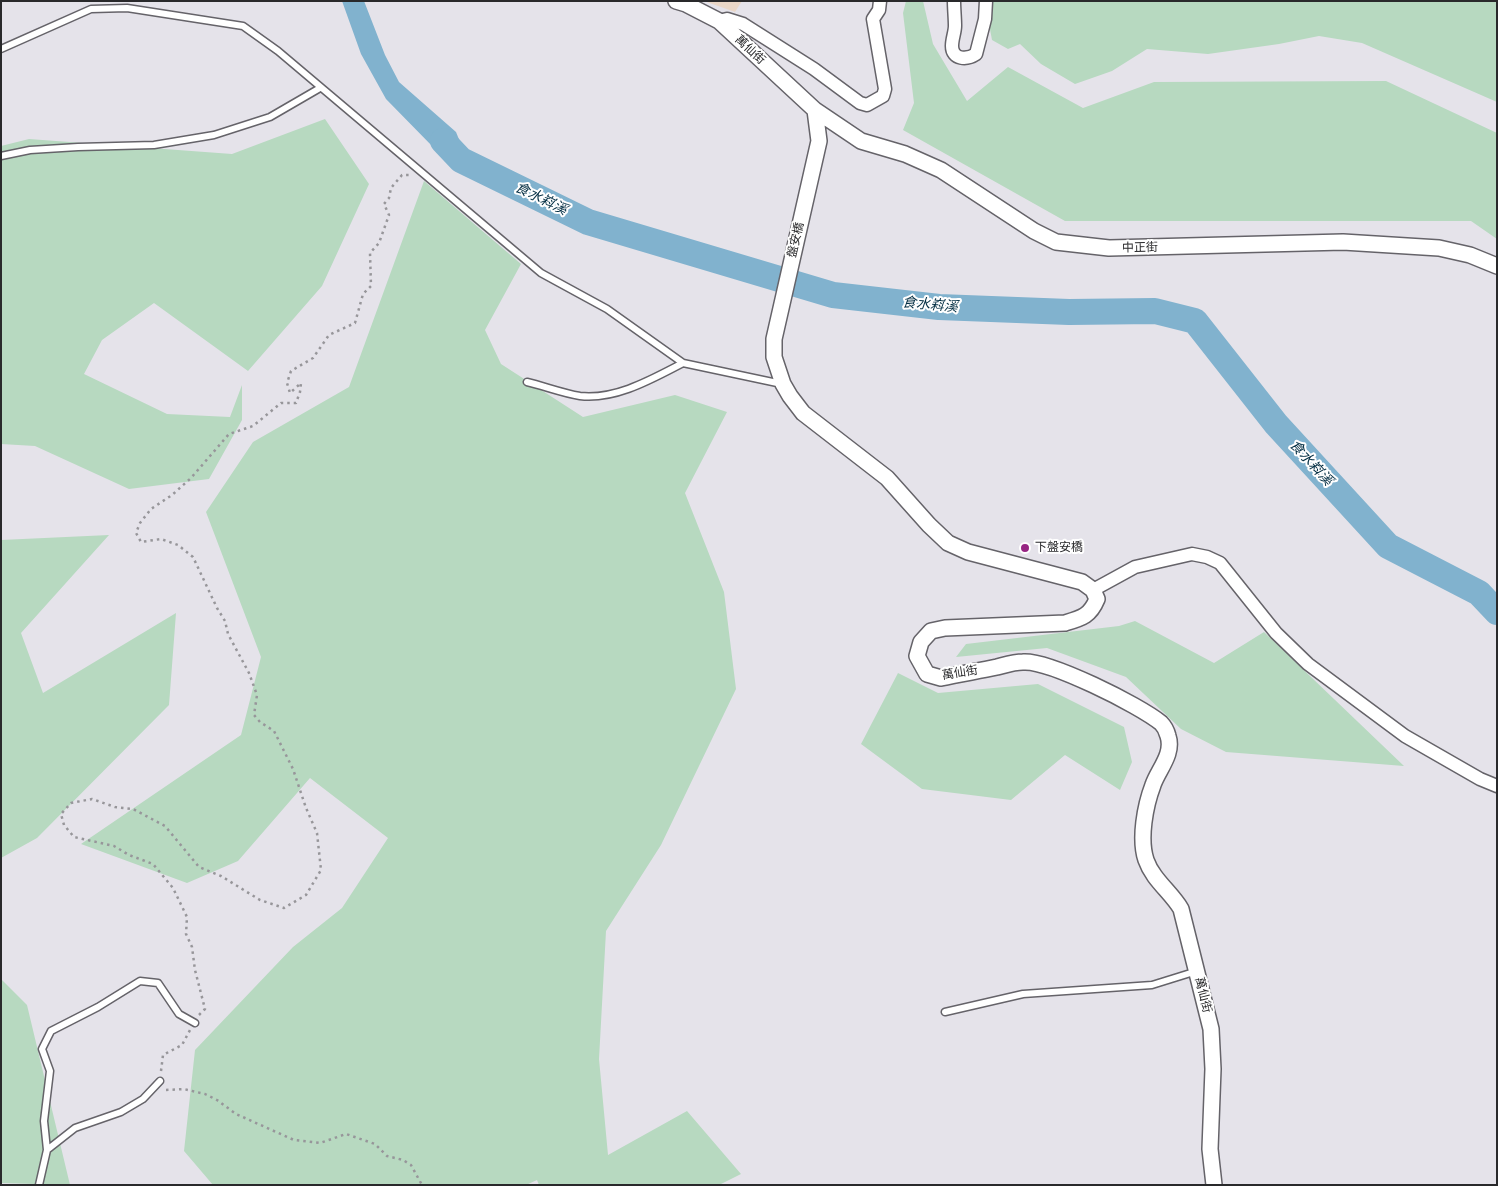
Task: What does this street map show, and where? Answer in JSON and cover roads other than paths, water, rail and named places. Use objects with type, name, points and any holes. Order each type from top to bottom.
[{"type":"street","name":"萬仙街","points":[[676,1],[719,21],[815,110]]},
{"type":"street","points":[[719,21],[727,19],[743,24],[814,69],[860,103],[867,105],[883,96],[885,89],[873,19],[879,10],[880,1]]},
{"type":"street","points":[[954,1],[955,26],[952,47],[954,53],[965,59],[976,54],[985,19],[986,1]]},
{"type":"street","name":"盤安橋","points":[[784,384],[774,357],[774,339],[819,141],[815,110]]},
{"type":"street","name":"中正街","points":[[815,110],[861,142],[905,154],[941,170],[1034,231],[1056,242],[1109,248],[1343,242],[1439,248],[1470,255],[1497,266]]},
{"type":"street","points":[[784,384],[790,396],[803,413],[887,478],[929,525],[948,543],[968,552],[1082,582],[1093,590],[1135,568],[1192,554],[1207,556],[1220,563],[1276,633],[1308,664],[1405,736],[1480,779],[1497,786]]},
{"type":"street","name":"萬仙街","points":[[1093,590],[1097,599],[1092,610],[1080,618],[1065,623],[946,628],[930,631],[921,642],[917,656],[927,674],[940,678],[1024,662],[1041,664],[1061,670],[1141,709],[1162,724],[1169,737],[1169,753],[1153,785],[1144,820],[1145,858],[1150,870],[1182,909],[1211,1028],[1213,1069],[1210,1149],[1214,1185]]},
{"type":"lane","points":[[1,49],[91,9],[127,8],[243,26],[278,51],[541,272],[607,309],[683,363],[784,384]]},
{"type":"lane","points":[[1,156],[30,150],[154,145],[214,135],[270,117],[320,88]]},
{"type":"lane","points":[[527,382],[580,396],[599,396],[642,385],[683,363]]},
{"type":"lane","points":[[945,1012],[1023,994],[1152,985],[1197,971]]},
{"type":"lane","points":[[39,1185],[47,1150],[44,1122],[50,1071],[42,1049],[51,1030],[98,1007],[140,981],[158,983],[178,1014],[195,1023]]},
{"type":"lane","points":[[47,1150],[75,1128],[121,1112],[143,1099],[160,1081]]},
{"type":"water","points":[[342,1],[364,1],[385,55],[399,82],[456,132],[469,164],[461,167],[434,148],[386,99],[361,54]]},
{"type":"waterway","name":"食水嵙溪","points":[[443,141],[461,160],[588,222],[833,295],[939,307],[1069,312],[1155,311],[1195,321],[1276,424],[1388,546],[1479,593],[1497,612]]},
{"type":"place","name":"下盤安橋","points":[[1025,548]]}]
